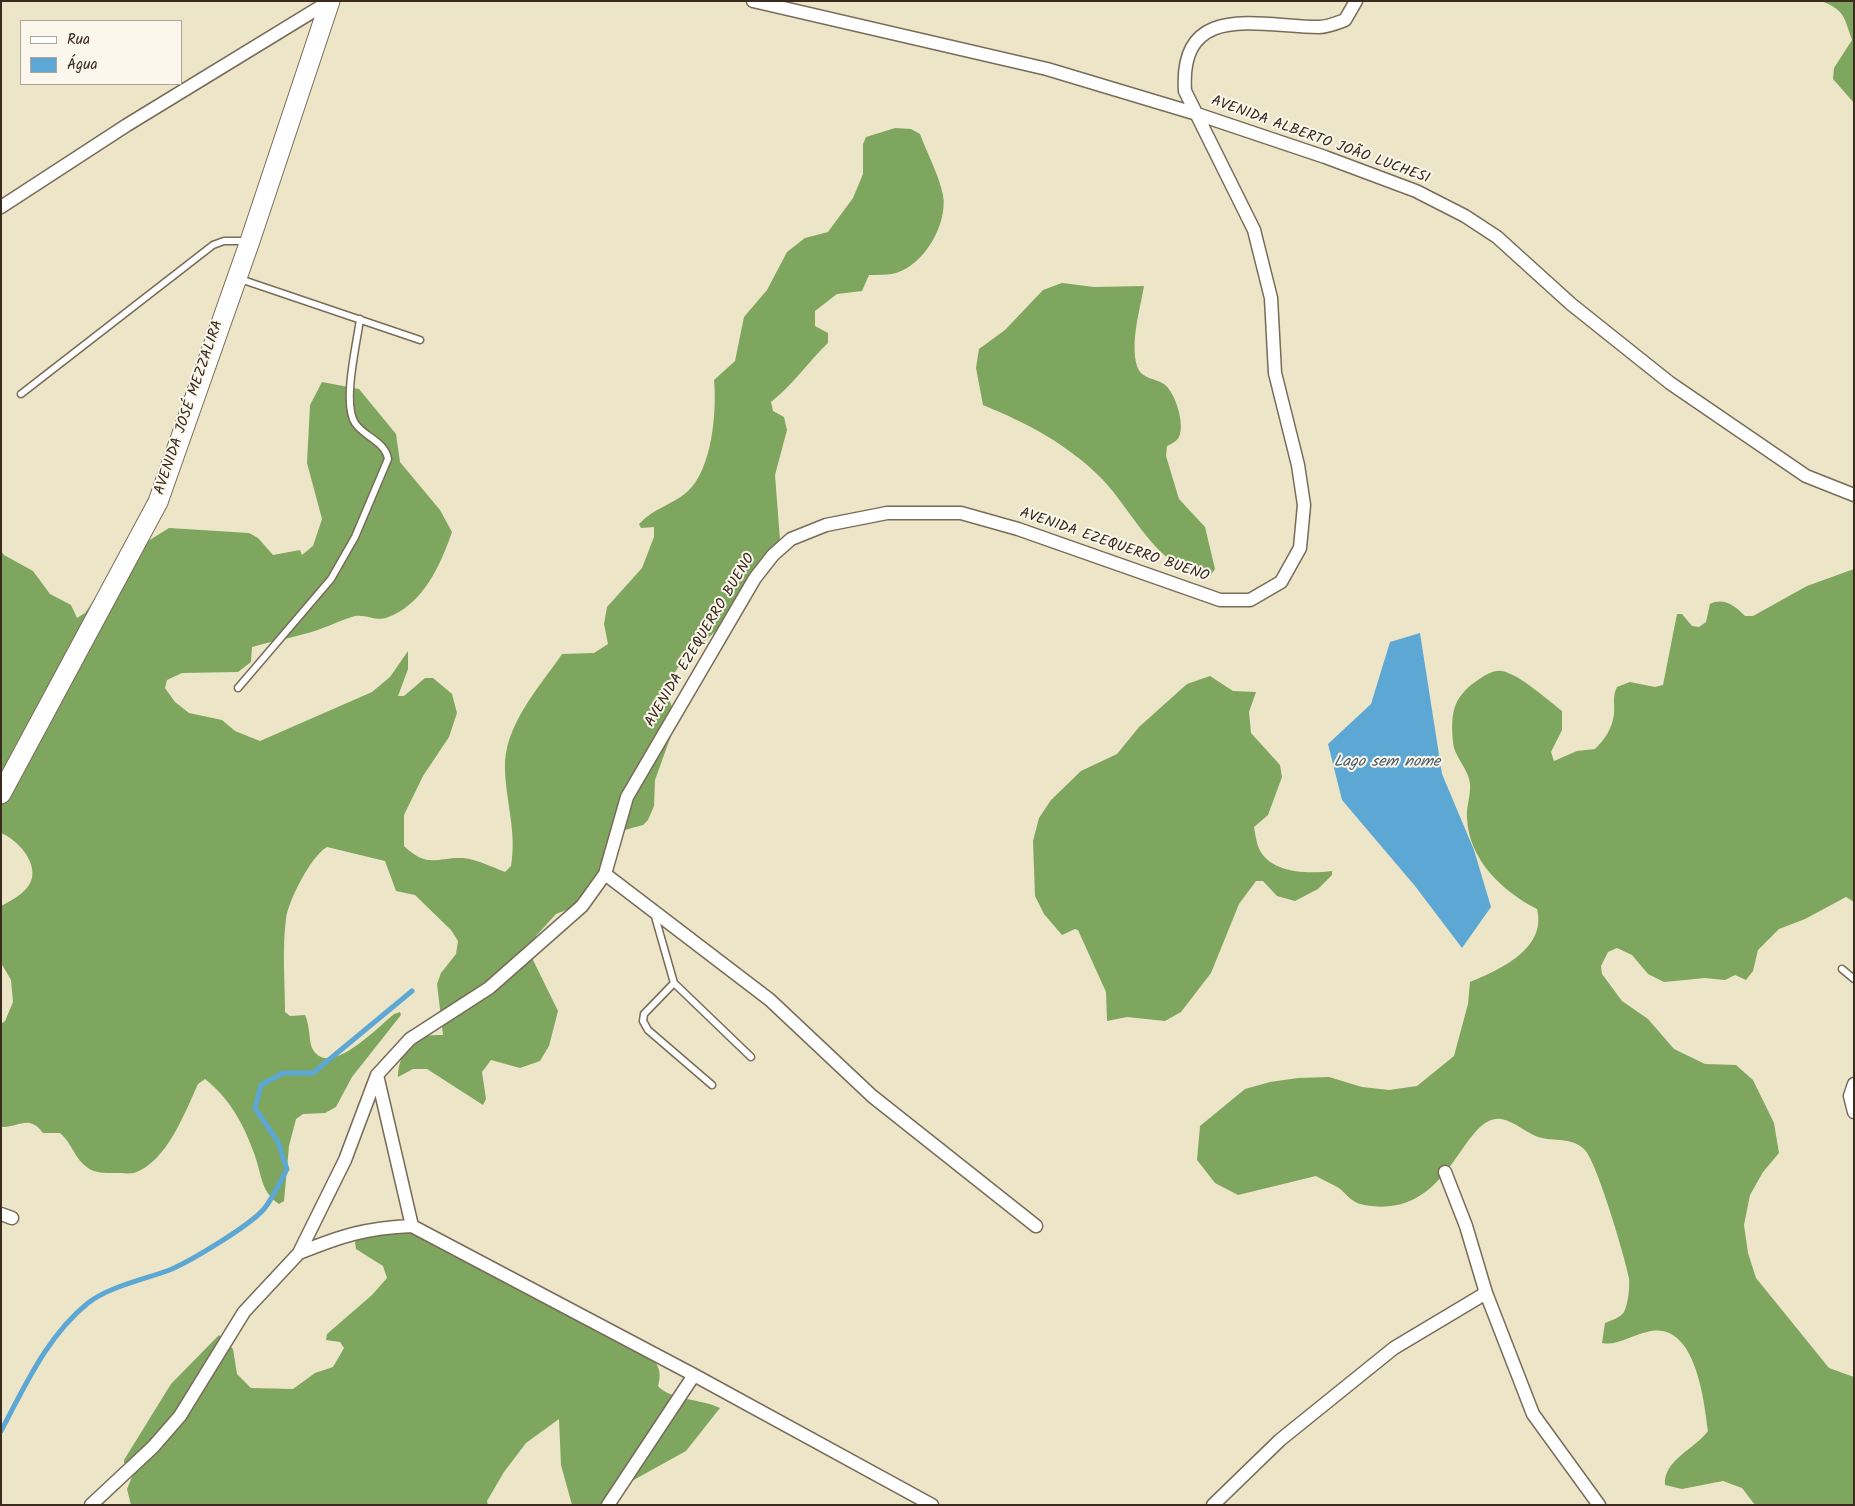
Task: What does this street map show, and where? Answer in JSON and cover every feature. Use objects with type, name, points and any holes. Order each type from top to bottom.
[{"type":"main road","name":"AVENIDA JOSÉ MEZZALIRA","points":[[1,794],[158,502],[250,241],[330,1]]},
{"type":"street","points":[[1,207],[127,125],[330,1]]},
{"type":"street","name":"AVENIDA ALBERTO JOÃO LUCHESI","points":[[753,1],[1048,69],[1197,114],[1325,157],[1416,191],[1465,216],[1497,237],[1571,304],[1670,383],[1806,476],[1854,495]]},
{"type":"street","name":"AVENIDA EZEQUERRO BUENO","points":[[91,1505],[154,1447],[180,1416],[244,1312],[299,1253],[345,1160],[377,1075],[410,1039],[489,988],[582,906],[605,874],[627,798],[755,578],[772,554],[791,540],[826,525],[888,514],[961,513],[1018,530],[1220,600],[1250,600],[1281,582],[1300,548],[1304,504],[1298,465],[1275,373],[1271,298],[1254,230],[1185,91],[1184,72],[1190,51],[1199,37],[1217,26],[1240,21],[1321,28],[1345,20],[1356,1]]},
{"type":"street","points":[[605,874],[770,1000],[872,1096],[1036,1226]]},
{"type":"street","points":[[377,1075],[412,1226]]},
{"type":"street","points":[[1854,1084],[1850,1096],[1854,1112]]},
{"type":"street","points":[[1445,1172],[1466,1226],[1486,1293],[1533,1414],[1599,1505]]},
{"type":"street","points":[[299,1253],[346,1234],[378,1227],[412,1226],[694,1375],[932,1505]]},
{"type":"street","points":[[1213,1505],[1280,1440],[1394,1348],[1486,1293]]},
{"type":"street","points":[[608,1505],[694,1375]]},
{"type":"lane","points":[[21,394],[213,245],[224,241],[250,241]]},
{"type":"lane","points":[[236,278],[420,340]]},
{"type":"lane","points":[[238,688],[331,579],[355,537],[388,459],[387,453],[381,445],[360,429],[353,421],[350,410],[350,395],[360,319]]},
{"type":"lane","points":[[653,910],[674,983],[751,1057]]},
{"type":"lane","points":[[1842,969],[1854,979]]},
{"type":"lane","points":[[674,983],[644,1014],[643,1021],[648,1030],[712,1085]]},
{"type":"green space","points":[[1821,1],[1854,1],[1854,103],[1833,79],[1834,68],[1852,40],[1847,25],[1839,11]]},
{"type":"green space","points":[[895,128],[911,129],[920,134],[933,164],[943,195],[944,206],[938,230],[932,242],[916,262],[906,269],[893,274],[869,275],[862,291],[837,294],[815,311],[815,326],[828,333],[828,343],[771,402],[773,411],[784,417],[787,430],[775,475],[780,540],[778,557],[746,592],[717,630],[684,659],[671,678],[668,697],[677,719],[655,780],[654,806],[648,820],[643,825],[621,831],[597,898],[556,914],[536,936],[533,960],[558,1011],[549,1046],[540,1061],[520,1068],[491,1060],[482,1072],[486,1099],[483,1105],[427,1069],[413,1069],[398,1077],[401,1058],[412,1042],[423,1036],[443,1035],[437,984],[441,973],[456,954],[458,941],[451,930],[415,895],[396,891],[385,861],[327,847],[314,860],[301,880],[288,911],[284,942],[285,1012],[290,1016],[305,1015],[312,1048],[319,1056],[329,1058],[341,1055],[353,1048],[394,1014],[400,1012],[401,1015],[352,1077],[336,1107],[325,1113],[303,1114],[296,1119],[289,1146],[284,1201],[279,1204],[268,1194],[262,1182],[250,1142],[235,1112],[222,1095],[205,1079],[198,1084],[181,1122],[165,1147],[146,1167],[134,1173],[104,1173],[91,1170],[80,1161],[60,1133],[43,1133],[38,1127],[29,1123],[1,1127],[1,1024],[5,1021],[13,1002],[11,980],[1,963],[1,906],[24,891],[30,883],[32,866],[23,850],[9,837],[1,833],[1,551],[4,555],[33,571],[50,594],[71,605],[77,618],[85,613],[124,556],[169,528],[249,533],[258,538],[273,555],[300,550],[302,555],[313,546],[322,519],[307,463],[310,405],[322,382],[359,389],[396,434],[400,462],[440,510],[452,532],[436,571],[420,594],[410,604],[386,618],[355,616],[311,632],[252,647],[251,662],[238,672],[182,673],[167,680],[165,688],[175,702],[189,713],[222,720],[235,731],[260,741],[372,692],[390,677],[408,651],[408,669],[398,696],[404,696],[425,678],[433,678],[452,694],[457,713],[449,737],[423,776],[404,815],[404,846],[412,853],[426,860],[463,858],[505,872],[511,866],[513,854],[505,770],[506,754],[516,723],[533,694],[562,654],[594,653],[608,644],[604,624],[607,607],[642,568],[654,537],[654,527],[641,528],[639,524],[651,514],[687,492],[702,470],[711,440],[715,408],[714,380],[735,361],[744,317],[767,290],[787,252],[805,238],[828,232],[853,198],[863,174],[863,144],[866,137]]},
{"type":"green space","points":[[1062,283],[1094,287],[1144,286],[1135,336],[1137,366],[1145,376],[1164,384],[1176,402],[1181,432],[1173,443],[1167,446],[1166,456],[1179,499],[1205,527],[1215,569],[1210,576],[1184,569],[1171,561],[1140,528],[1112,490],[1076,456],[1031,427],[983,405],[976,368],[979,349],[1005,330],[1043,290]]},
{"type":"green space","points":[[1854,569],[1854,902],[1846,897],[1805,919],[1779,929],[1758,950],[1753,971],[1746,980],[1735,975],[1725,980],[1705,978],[1664,982],[1648,974],[1632,955],[1617,948],[1608,952],[1601,966],[1602,974],[1622,1001],[1648,1019],[1674,1049],[1705,1064],[1736,1065],[1753,1080],[1774,1123],[1779,1153],[1763,1172],[1750,1195],[1744,1225],[1748,1253],[1756,1278],[1829,1368],[1854,1377],[1854,1505],[1755,1505],[1742,1488],[1723,1481],[1682,1489],[1665,1485],[1666,1476],[1674,1462],[1708,1431],[1700,1382],[1686,1349],[1676,1337],[1663,1331],[1641,1333],[1619,1342],[1602,1343],[1605,1323],[1616,1319],[1624,1312],[1629,1278],[1603,1191],[1590,1158],[1581,1146],[1576,1143],[1542,1138],[1506,1120],[1501,1119],[1487,1122],[1474,1133],[1449,1168],[1434,1185],[1415,1199],[1391,1206],[1357,1203],[1339,1188],[1316,1176],[1238,1195],[1215,1183],[1197,1160],[1200,1126],[1245,1089],[1270,1082],[1298,1078],[1329,1077],[1362,1087],[1389,1090],[1417,1086],[1454,1056],[1468,1004],[1470,982],[1507,964],[1528,947],[1535,936],[1538,923],[1537,909],[1512,893],[1490,872],[1481,861],[1469,833],[1467,814],[1470,784],[1467,773],[1454,747],[1452,721],[1459,698],[1472,684],[1497,671],[1509,673],[1525,682],[1562,711],[1562,730],[1551,752],[1554,761],[1577,751],[1595,749],[1605,737],[1612,724],[1617,687],[1630,682],[1655,687],[1663,685],[1677,614],[1682,614],[1692,626],[1699,627],[1706,622],[1710,604],[1725,602],[1745,616],[1753,616],[1807,586]]},
{"type":"green space","points":[[1210,676],[1233,691],[1256,692],[1249,712],[1251,733],[1280,765],[1282,777],[1268,815],[1254,827],[1258,846],[1263,855],[1280,867],[1290,870],[1301,872],[1332,871],[1332,875],[1318,889],[1295,901],[1277,896],[1263,881],[1256,881],[1239,904],[1211,973],[1181,1012],[1165,1021],[1127,1017],[1107,1021],[1106,992],[1078,930],[1075,929],[1062,935],[1044,914],[1035,896],[1033,841],[1039,818],[1051,800],[1081,771],[1117,754],[1139,727],[1187,684]]},
{"type":"green space","points":[[390,1230],[434,1237],[636,1343],[658,1366],[660,1378],[658,1386],[663,1391],[720,1408],[686,1451],[630,1482],[602,1505],[572,1505],[561,1465],[559,1419],[526,1443],[504,1472],[487,1501],[488,1505],[131,1505],[127,1489],[137,1465],[124,1463],[124,1460],[171,1384],[219,1335],[233,1349],[237,1374],[251,1388],[293,1389],[315,1373],[333,1367],[344,1348],[340,1342],[326,1340],[327,1334],[372,1295],[387,1278],[383,1266],[356,1249],[355,1242],[360,1236]]},
{"type":"water","name":"Lago sem nome","points":[[1420,633],[1442,774],[1474,850],[1491,907],[1462,948],[1415,886],[1342,800],[1328,744],[1371,704],[1390,642]]},
{"type":"waterway","points":[[1,1431],[38,1362],[60,1331],[88,1303],[107,1292],[172,1269],[194,1258],[221,1242],[264,1209],[287,1169],[278,1142],[255,1108],[261,1085],[283,1073],[313,1073],[412,991]]}]
